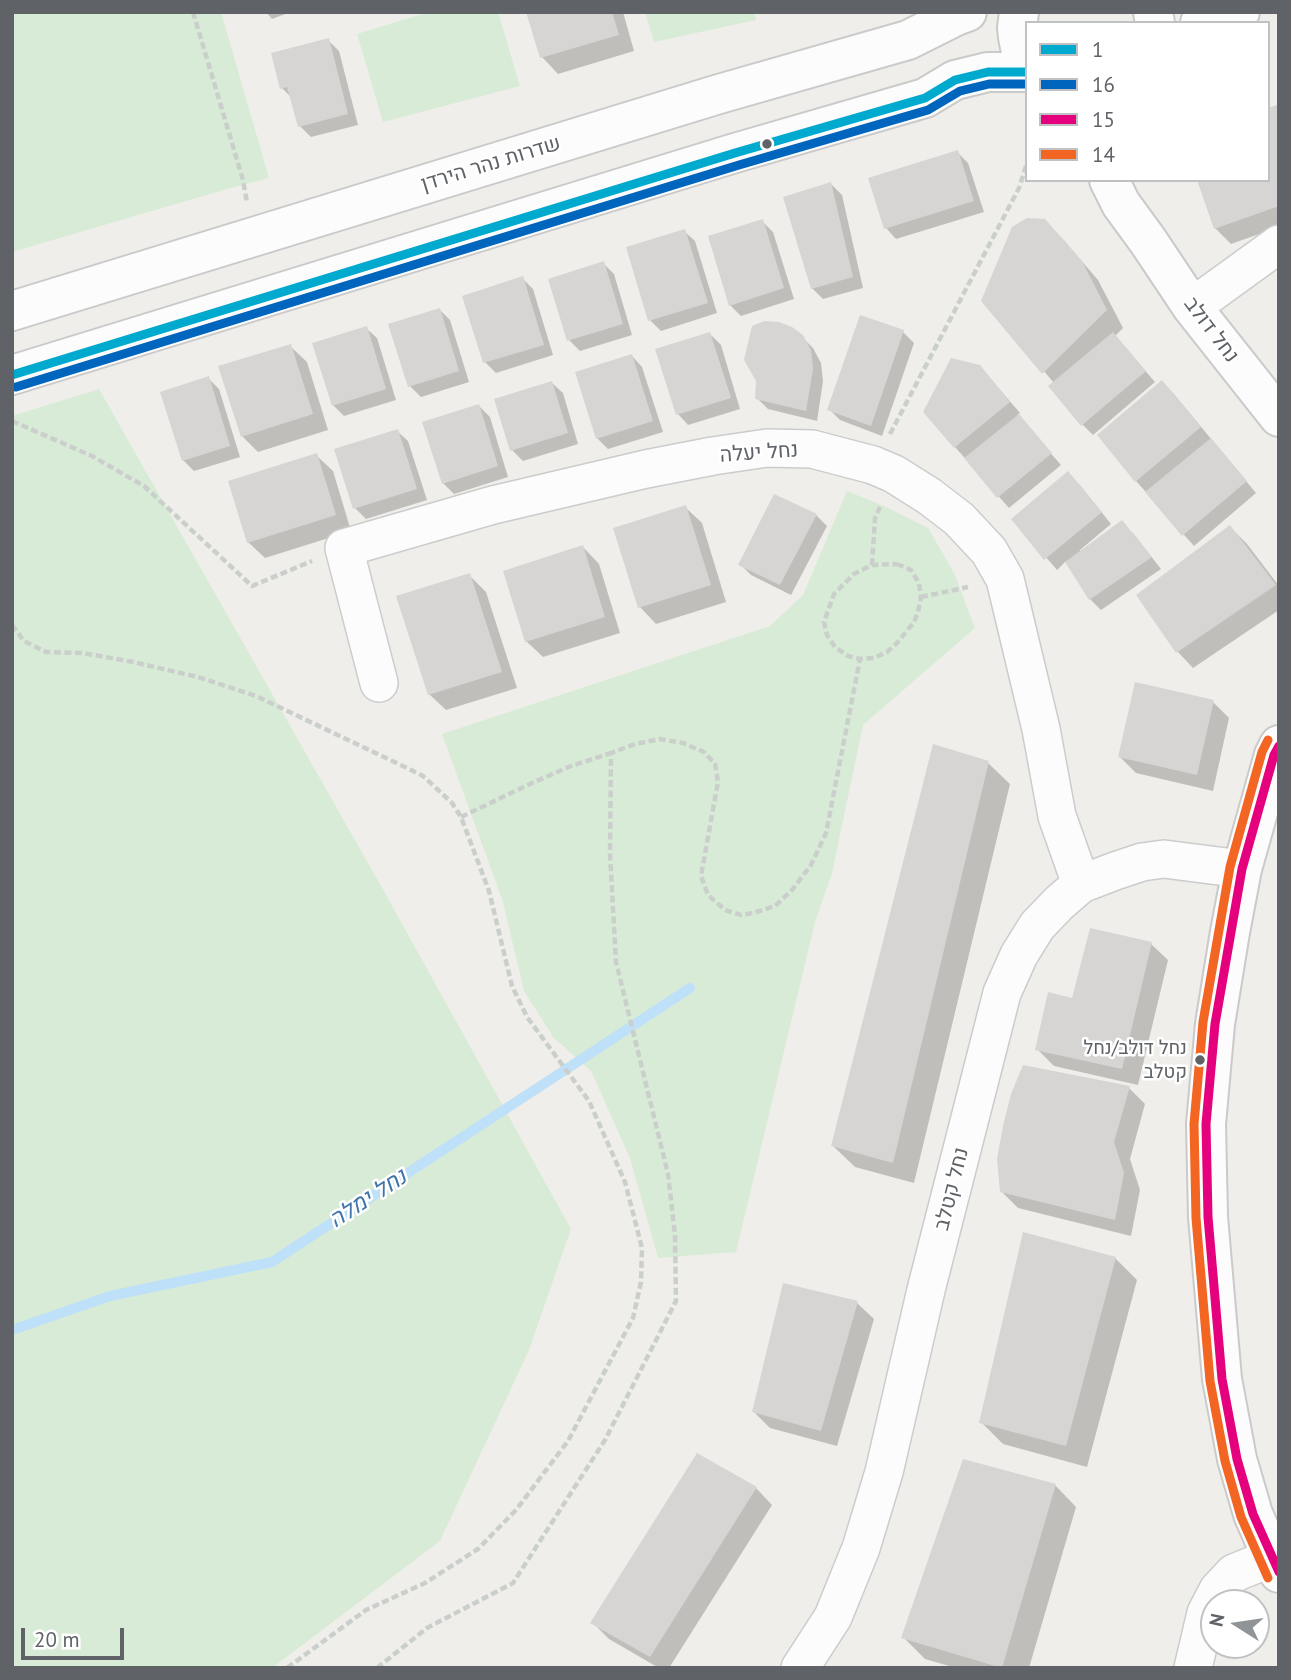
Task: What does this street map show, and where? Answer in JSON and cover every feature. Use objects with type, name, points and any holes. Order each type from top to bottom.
[{"type":"main road","name":"שדרות נהר הירדן","points":[[12,311],[719,94],[908,40],[967,12]]},
{"type":"main road","points":[[1019,12],[1018,37],[1025,58]]},
{"type":"main road","points":[[1207,21],[1240,12]]},
{"type":"main road","points":[[12,375],[735,152],[925,98],[955,80],[988,72],[1025,72]]},
{"type":"main road","name":"נחל דולב","points":[[1110,182],[1121,204],[1192,307],[1279,416]]},
{"type":"main road","name":"נחל דולב","points":[[1134,182],[1148,241]]},
{"type":"main road","points":[[1275,1565],[1253,1514],[1237,1459],[1221,1367],[1208,1217],[1206,1124],[1215,1024],[1242,869],[1279,745]]},
{"type":"street","points":[[1192,307],[1279,244]]},
{"type":"street","name":"נחל יעלה","points":[[344,548],[493,505],[646,469],[767,448],[812,449],[884,470],[929,496],[959,519],[989,551],[1005,579],[1041,729],[1057,816],[1081,884]]},
{"type":"street","points":[[344,548],[379,683]]},
{"type":"street","name":"נחל קטלב","points":[[800,1668],[833,1617],[861,1548],[884,1472],[926,1290],[1002,993],[1019,955],[1037,926],[1081,884],[1142,862],[1164,859],[1242,869]]},
{"type":"street","points":[[1193,1668],[1206,1613],[1218,1590],[1234,1573],[1275,1565]]},
{"type":"path","points":[[193,12],[243,180],[247,205],[239,241]]},
{"type":"path","points":[[872,565],[875,518],[884,470],[1019,188],[1025,169]]},
{"type":"path","points":[[12,421],[92,456],[144,486],[252,586],[344,548]]},
{"type":"path","points":[[897,564],[911,570],[919,583],[921,597],[914,622],[887,652],[874,658],[848,656],[835,647],[827,635],[824,622],[834,594],[854,574],[872,565],[897,564]]},
{"type":"path","points":[[921,597],[1005,579]]},
{"type":"path","points":[[12,625],[24,641],[46,652],[83,653],[133,662],[198,677],[256,696],[423,776],[452,803],[461,817],[489,891],[512,986],[527,1017],[589,1101],[625,1182],[642,1248],[641,1282],[633,1318],[568,1441],[516,1510],[478,1549],[425,1583],[366,1610],[286,1668]]},
{"type":"path","points":[[461,817],[571,766],[635,744],[660,739],[683,743],[704,751],[715,764],[718,782],[701,876],[708,895],[724,911],[741,915],[775,906],[792,890],[811,865],[826,833],[860,659]]},
{"type":"path","points":[[377,1668],[427,1628],[513,1583],[606,1440],[676,1301],[675,1235],[668,1174],[616,962],[610,854],[611,753]]},
{"type":"green space","points":[[12,12],[221,12],[269,178],[12,252]]},
{"type":"green space","points":[[429,12],[498,12],[520,86],[383,122],[357,34]]},
{"type":"green space","points":[[645,12],[754,12],[756,20],[654,42]]},
{"type":"green space","points":[[99,389],[385,893],[571,1229],[529,1350],[440,1541],[272,1668],[12,1668],[12,416]]},
{"type":"green space","points":[[847,491],[928,528],[954,573],[975,628],[863,725],[832,873],[815,922],[736,1252],[658,1258],[630,1158],[591,1071],[554,1038],[524,991],[503,902],[442,734],[770,626],[803,595]]},
{"type":"building","points":[[526,12],[612,12],[619,35],[540,58]]},
{"type":"building","points":[[329,38],[348,114],[298,127],[287,87],[280,89],[271,53]]},
{"type":"building","points":[[1277,105],[1279,108],[1279,206],[1214,229],[1198,182],[1270,182],[1270,107]]},
{"type":"building","points":[[958,150],[974,201],[884,229],[868,178]]},
{"type":"building","points":[[831,182],[853,277],[811,289],[783,197]]},
{"type":"building","points":[[1027,218],[1045,219],[1082,261],[1107,310],[1042,374],[981,301],[1012,227]]},
{"type":"building","points":[[763,219],[784,288],[729,306],[708,236]]},
{"type":"building","points":[[685,229],[708,303],[648,321],[626,247]]},
{"type":"building","points":[[604,261],[623,324],[567,341],[548,279]]},
{"type":"building","points":[[523,276],[544,345],[483,363],[462,296]]},
{"type":"building","points":[[440,308],[459,371],[408,387],[388,324]]},
{"type":"building","points":[[860,315],[904,330],[871,426],[827,410]]},
{"type":"building","points":[[764,321],[779,322],[792,327],[803,335],[811,350],[813,369],[806,411],[755,399],[756,381],[744,360],[752,326]]},
{"type":"building","points":[[367,326],[386,389],[332,406],[312,343]]},
{"type":"building","points":[[710,332],[731,398],[676,415],[655,349]]},
{"type":"building","points":[[1113,332],[1146,371],[1081,426],[1048,386]]},
{"type":"building","points":[[291,344],[313,414],[241,437],[218,366]]},
{"type":"building","points":[[632,354],[653,421],[596,439],[575,372]]},
{"type":"building","points":[[951,358],[980,365],[1010,402],[954,448],[923,412]]},
{"type":"building","points":[[209,376],[230,446],[182,461],[160,392]]},
{"type":"building","points":[[1162,380],[1201,427],[1135,482],[1097,435]]},
{"type":"building","points":[[552,381],[568,433],[510,451],[494,399]]},
{"type":"building","points":[[479,404],[498,466],[442,484],[422,422]]},
{"type":"building","points":[[1019,414],[1052,453],[997,498],[964,458]]},
{"type":"building","points":[[398,429],[417,489],[353,509],[334,449]]},
{"type":"building","points":[[1211,438],[1247,481],[1182,536],[1145,492]]},
{"type":"building","points":[[317,453],[336,515],[247,543],[228,481]]},
{"type":"building","points":[[1068,471],[1102,512],[1044,560],[1011,519]]},
{"type":"building","points":[[774,494],[817,514],[780,585],[738,565]]},
{"type":"building","points":[[686,505],[711,585],[638,608],[613,528]]},
{"type":"building","points":[[1122,520],[1152,557],[1089,600],[1065,562]]},
{"type":"building","points":[[1230,525],[1276,585],[1176,653],[1136,595]]},
{"type":"building","points":[[583,545],[605,617],[525,642],[503,571]]},
{"type":"building","points":[[470,573],[502,672],[428,695],[396,596]]},
{"type":"building","points":[[1135,682],[1214,700],[1197,775],[1118,757]]},
{"type":"building","points":[[933,744],[989,761],[893,1163],[831,1146]]},
{"type":"building","points":[[1090,928],[1152,942],[1122,1069],[1035,1050],[1048,992],[1072,998]]},
{"type":"building","points":[[1023,1065],[1130,1086],[1114,1142],[1124,1173],[1115,1220],[1000,1192],[997,1159],[1011,1094]]},
{"type":"building","points":[[1023,1232],[1116,1257],[1066,1446],[979,1423]]},
{"type":"building","points":[[783,1283],[858,1301],[821,1431],[752,1412]]},
{"type":"building","points":[[697,1453],[757,1487],[650,1657],[590,1623]]},
{"type":"building","points":[[963,1459],[1056,1484],[1002,1668],[901,1638]]},
{"type":"waterway","name":"נחל ימלה","points":[[12,1330],[110,1296],[272,1262],[690,988]]},
{"type":"transit line","name":"1","points":[[12,375],[735,153],[925,98],[955,80],[988,72],[1025,72]]},
{"type":"transit line","name":"16","points":[[16,387],[739,165],[928,110],[960,91],[989,84],[1025,84]]},
{"type":"transit line","name":"14","points":[[1268,740],[1262,752],[1230,867],[1203,1022],[1194,1124],[1196,1218],[1210,1381],[1225,1461],[1241,1517],[1268,1578]]},
{"type":"transit line","name":"15","points":[[1279,746],[1274,755],[1242,869],[1215,1024],[1206,1124],[1208,1217],[1222,1379],[1237,1459],[1253,1514],[1279,1572]]},
{"type":"place","name":"נחל דולב/נחל קטלב","points":[[1200,1060]]}]
